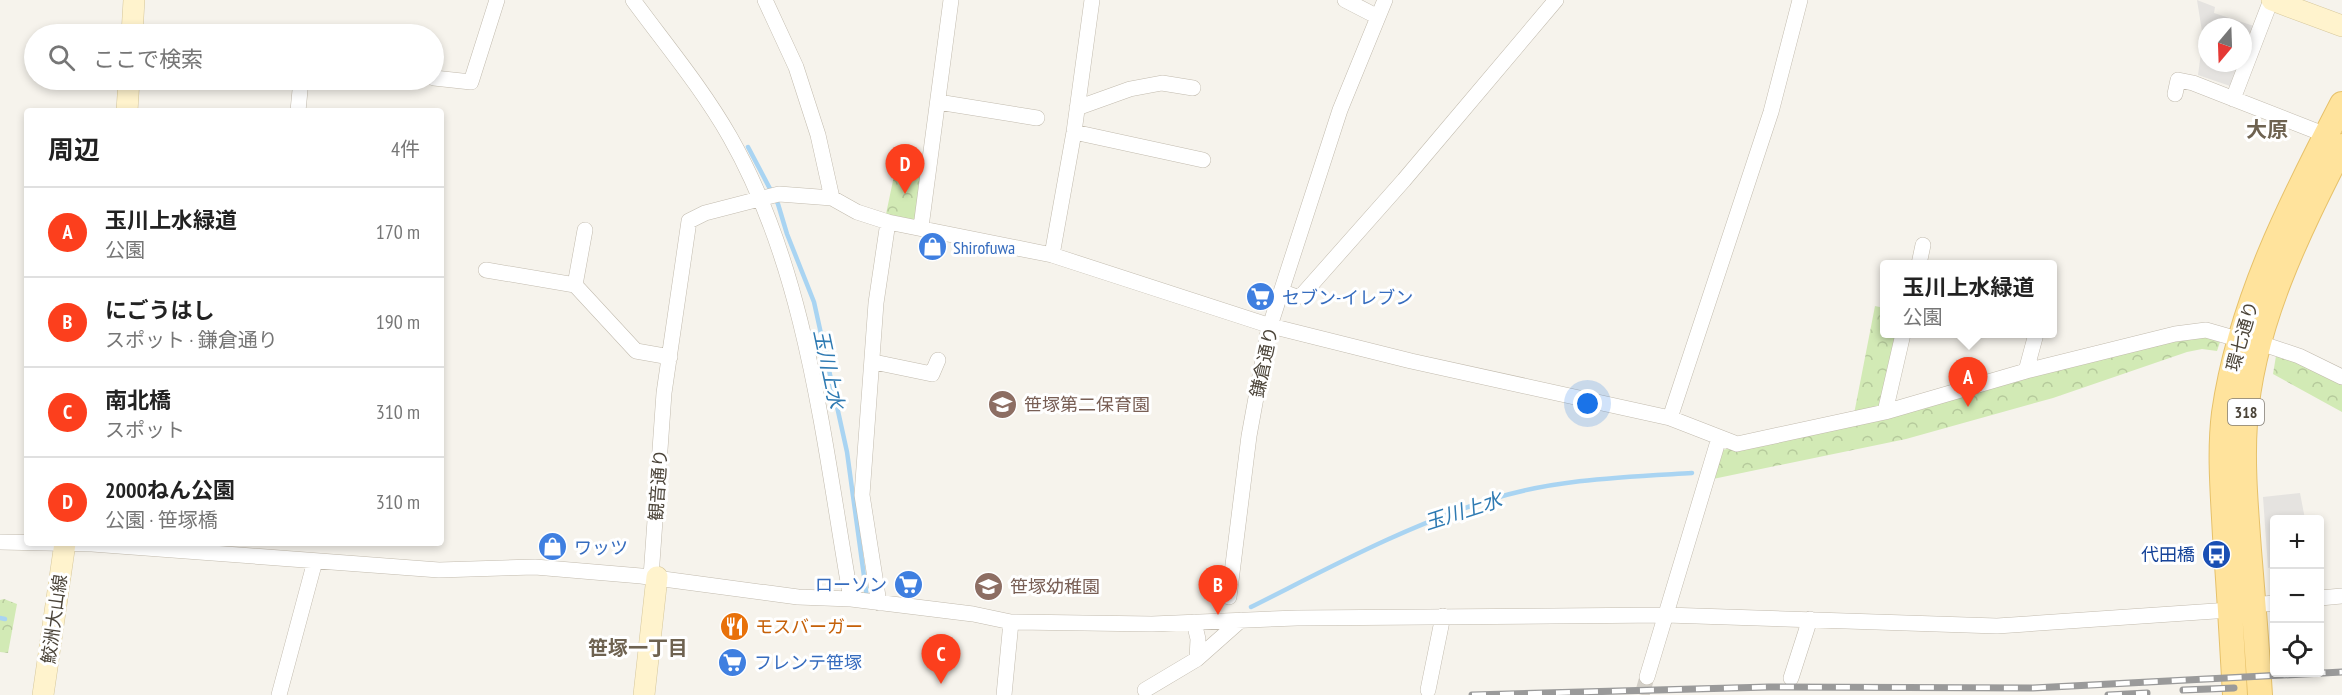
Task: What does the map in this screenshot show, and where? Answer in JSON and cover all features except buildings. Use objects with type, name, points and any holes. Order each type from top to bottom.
[{"type":"main road","points":[[133,24],[134,0]]},
{"type":"main road","points":[[2271,0],[2342,26]]},
{"type":"main road","points":[[127,108],[128,90]]},
{"type":"main road","name":"環七通り","points":[[2235,695],[2222,468],[2224,415],[2250,342],[2265,262],[2292,201],[2334,140],[2342,104]]},
{"type":"main road","name":"環七通り","points":[[2250,342],[2252,374],[2245,434],[2245,493],[2264,604],[2260,695]]},
{"type":"main road","name":"鮫洲大山線","points":[[43,695],[65,546]]},
{"type":"main road","points":[[644,695],[654,577]]},
{"type":"street","points":[[444,79],[471,82],[497,0]]},
{"type":"street","points":[[633,0],[699,87],[768,198],[798,304],[853,600]]},
{"type":"street","points":[[765,0],[796,67],[818,135],[832,198]]},
{"type":"street","points":[[921,227],[951,0]]},
{"type":"street","points":[[1052,255],[1074,132],[1092,0]]},
{"type":"street","points":[[1346,0],[1378,17]]},
{"type":"street","name":"鎌倉通り","points":[[1229,597],[1249,436],[1271,326],[1340,110],[1385,0]]},
{"type":"street","points":[[1283,292],[1297,297],[1303,294],[1412,172],[1556,0]]},
{"type":"street","points":[[1670,418],[1771,112],[1800,0]]},
{"type":"street","points":[[2233,99],[2271,0]]},
{"type":"street","points":[[2175,94],[2178,80],[2233,99],[2334,140]]},
{"type":"street","points":[[1077,108],[1130,89],[1162,83],[1193,88]]},
{"type":"street","points":[[298,108],[300,90]]},
{"type":"street","points":[[938,102],[1037,118]]},
{"type":"street","points":[[1074,132],[1203,160]]},
{"type":"street","points":[[768,198],[832,198],[857,212],[888,222],[1052,255],[1271,326],[1417,362],[1670,418],[1737,444],[1885,412],[2026,372],[2196,331],[2206,330],[2340,370]]},
{"type":"street","name":"観音通り","points":[[654,577],[664,393],[689,221],[705,213],[768,198]]},
{"type":"street","points":[[877,603],[862,495],[867,414],[874,362],[876,303],[888,222]]},
{"type":"street","points":[[575,285],[585,230]]},
{"type":"street","points":[[1920,260],[1923,245]]},
{"type":"street","points":[[486,270],[575,285],[636,351],[670,357]]},
{"type":"street","points":[[1885,412],[1902,338]]},
{"type":"street","points":[[2026,372],[2035,338]]},
{"type":"street","points":[[874,362],[932,374],[938,360]]},
{"type":"street","points":[[1647,677],[1719,438]]},
{"type":"street","points":[[0,542],[24,543]]},
{"type":"street","points":[[134,546],[272,550],[315,561],[439,570],[535,567],[654,577],[691,584],[798,597],[853,600],[973,614],[1011,622],[1152,624],[1443,616],[1666,615],[1997,626],[2230,610]]},
{"type":"street","points":[[279,695],[315,561]]},
{"type":"street","points":[[2324,598],[2342,596]]},
{"type":"street","points":[[1428,690],[1443,616]]},
{"type":"street","points":[[1791,678],[1810,619]]},
{"type":"street","points":[[1145,690],[1197,659],[1241,620]]},
{"type":"street","points":[[1004,695],[1011,622]]},
{"type":"street","points":[[1194,622],[1198,639],[1197,659]]},
{"type":"green space","points":[[895,171],[923,174],[915,220],[886,214]]},
{"type":"green space","points":[[1875,306],[1880,307],[1880,338],[1898,338],[1884,407],[1854,414]]},
{"type":"green space","points":[[2207,336],[2221,339],[2217,351],[2202,349],[2187,352],[2053,398],[1906,439],[1713,479],[1721,450],[1794,439],[2064,366],[2170,341]]},
{"type":"green space","points":[[2281,355],[2342,384],[2342,412],[2273,374],[2276,356]]},
{"type":"green space","points":[[4,599],[17,604],[8,653],[0,652],[0,600]]},
{"type":"shaded area","points":[[2197,0],[2215,7],[2214,13],[2229,18],[2200,18]]},
{"type":"shaded area","points":[[2198,72],[2238,72],[2233,87],[2198,75]]},
{"type":"shaded area","points":[[2300,493],[2304,515],[2270,515],[2270,568],[2268,568],[2263,497]]},
{"type":"waterway","name":"玉川上水","points":[[748,147],[778,204],[787,234],[814,302],[847,452],[867,598]]},
{"type":"waterway","name":"玉川上水","points":[[1251,607],[1398,535],[1489,500],[1564,483],[1692,473]]},
{"type":"waterway","points":[[0,618],[5,619]]},
{"type":"tunnel","points":[[1642,695],[1647,677]]},
{"type":"railway","points":[[1472,695],[1769,687],[2033,688],[2342,672]]},
{"type":"railway","points":[[2183,690],[2234,688]]},
{"type":"railway","points":[[2108,695],[2147,693]]},
{"type":"place","name":"2000ねん公園","points":[[905,194]]},
{"type":"place","name":"Shirofuwa","points":[[932,247]]},
{"type":"place","name":"セブン-イレブン","points":[[1261,297]]},
{"type":"place","name":"笹塚第二保育園","points":[[1003,404]]},
{"type":"place","name":"玉川上水緑道","points":[[1968,407]]},
{"type":"place","name":"ワッツ","points":[[553,547]]},
{"type":"place","name":"代田橋","points":[[2216,554]]},
{"type":"place","name":"ローソン","points":[[908,584]]},
{"type":"place","name":"笹塚幼稚園","points":[[989,586]]},
{"type":"place","name":"にごうはし","points":[[1218,615]]},
{"type":"place","name":"モスバーガー","points":[[734,626]]},
{"type":"place","name":"フレンテ笹塚","points":[[733,662]]},
{"type":"place","name":"南北橋","points":[[941,684]]},
{"type":"district","name":"大原","points":[[2267,129]]},
{"type":"district","name":"笹塚一丁目","points":[[638,648]]}]
